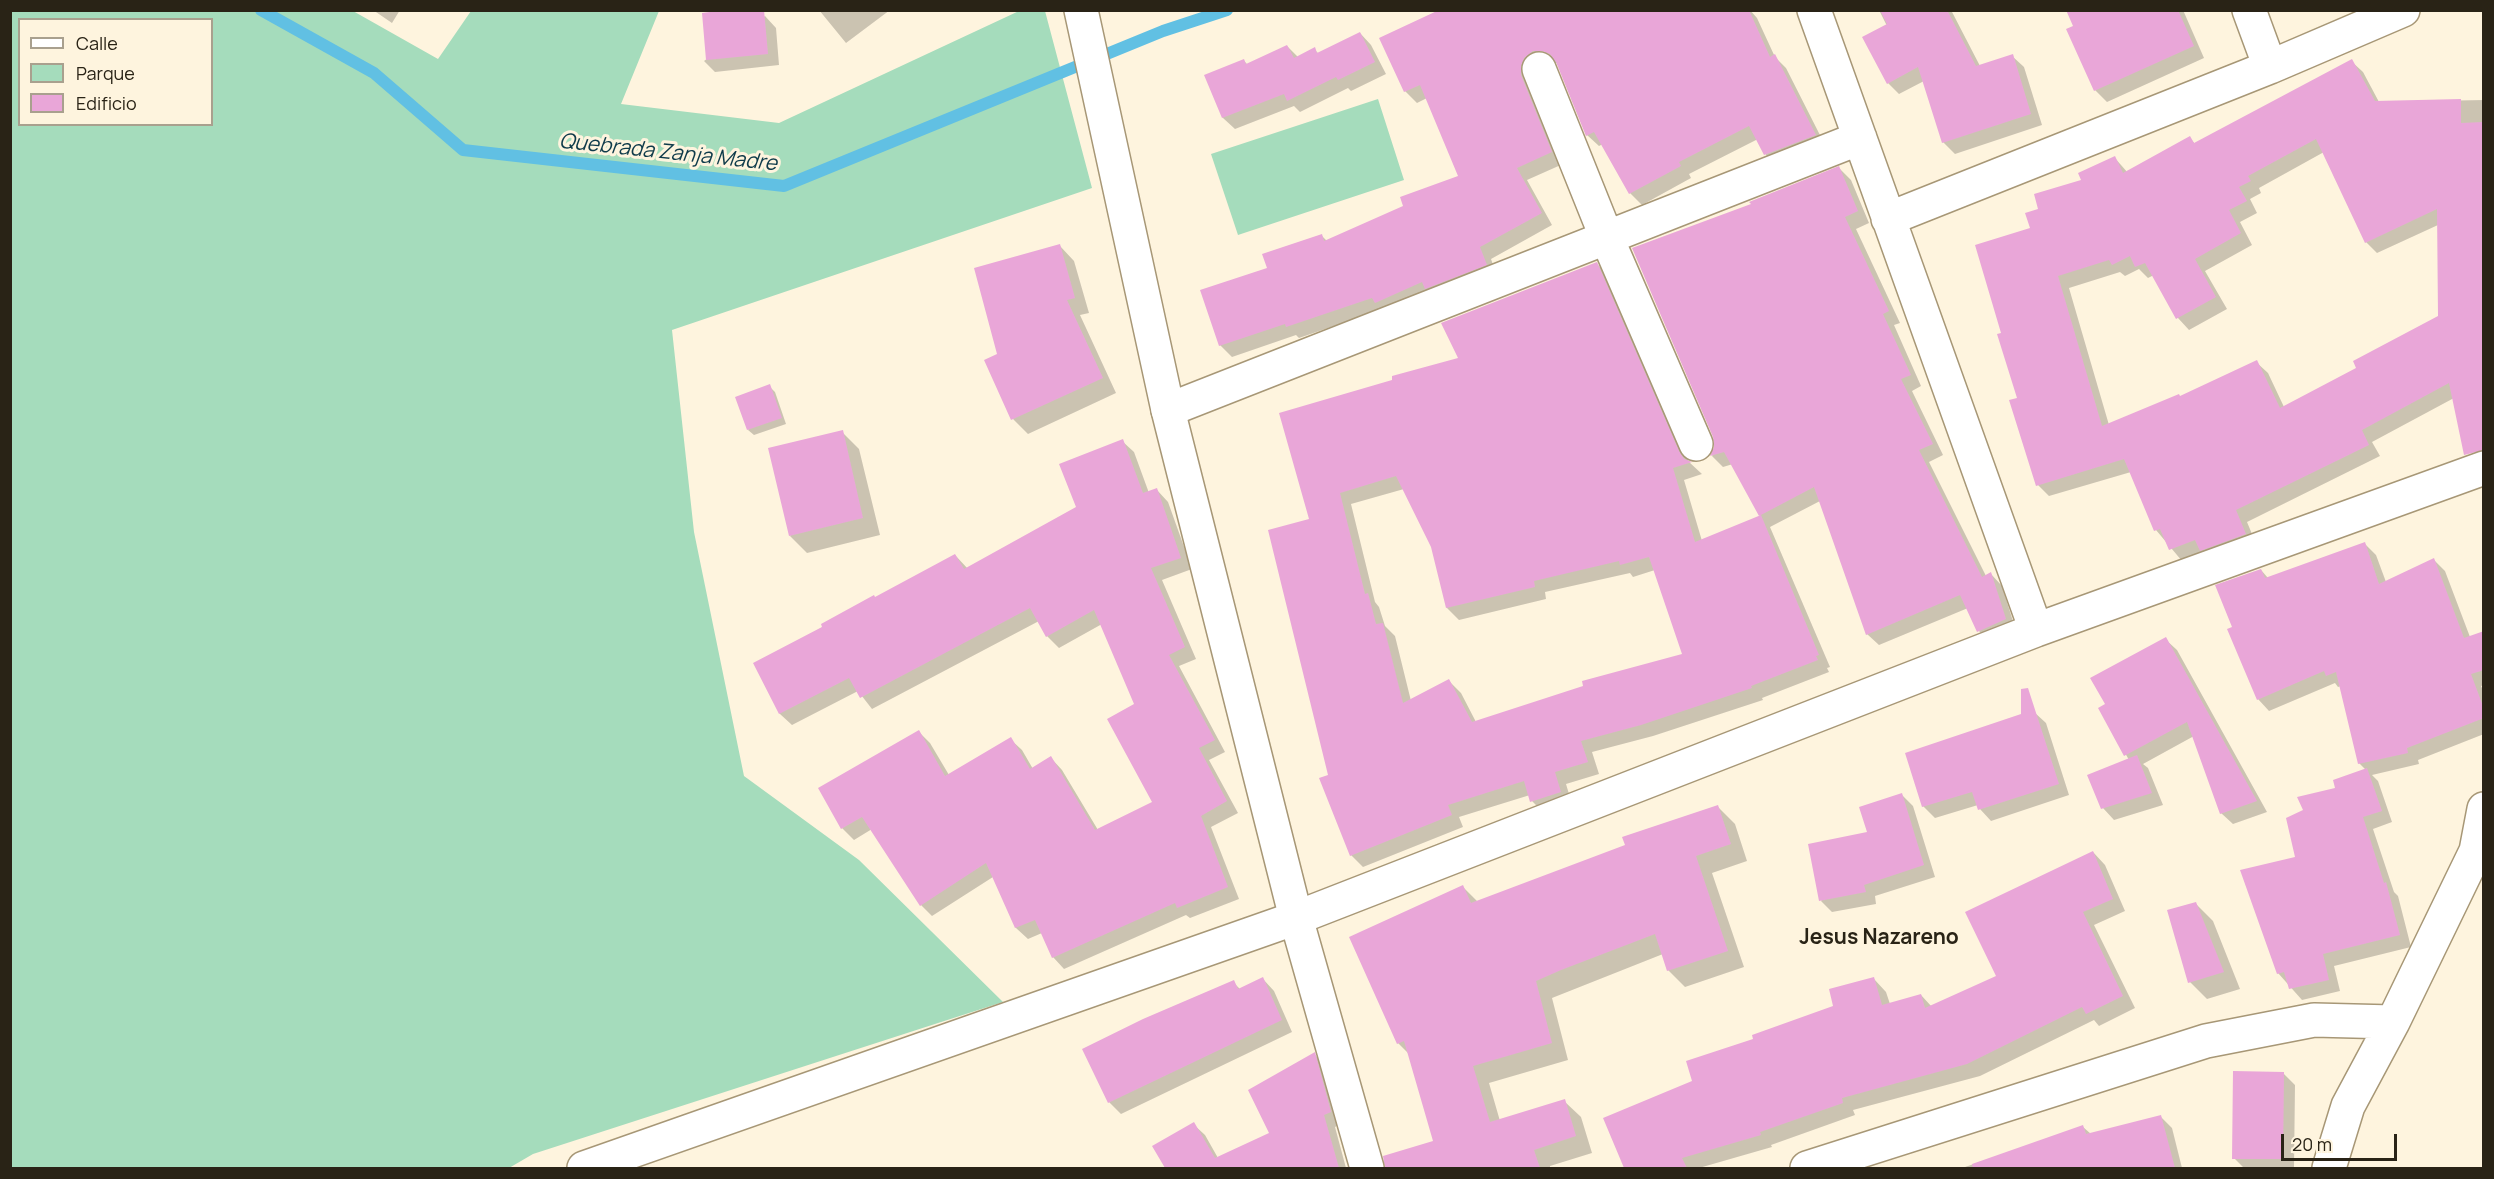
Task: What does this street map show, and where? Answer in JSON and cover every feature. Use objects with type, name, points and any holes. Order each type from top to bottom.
[{"type":"street","points":[[1081,10],[1168,410],[1296,918],[1367,1168]]},
{"type":"street","points":[[1814,10],[2036,630]]},
{"type":"street","points":[[2249,10],[2270,67]]},
{"type":"street","points":[[1888,219],[2270,67],[2403,10]]},
{"type":"street","points":[[1539,69],[1606,236],[1696,444]]},
{"type":"street","points":[[1168,410],[1860,138]]},
{"type":"street","points":[[584,1168],[1296,918],[2036,630],[2484,468]]},
{"type":"street","points":[[2329,1168],[2348,1106],[2393,1022],[2476,851],[2484,809]]},
{"type":"street","points":[[1807,1168],[2206,1041],[2314,1020],[2393,1022]]},
{"type":"green space","points":[[10,11],[353,11],[438,59],[471,11],[659,11],[621,104],[779,123],[1019,11],[1045,11],[1092,188],[672,330],[694,532],[744,776],[859,860],[1003,1002],[533,1154],[509,1168],[11,1168]]},
{"type":"green space","points":[[1378,99],[1404,180],[1238,235],[1211,154]]},
{"type":"building","points":[[724,10],[764,10],[768,54],[706,60],[702,13]]},
{"type":"building","points":[[1439,10],[1749,10],[1770,57],[1775,54],[1816,135],[1764,155],[1749,126],[1679,162],[1681,166],[1629,194],[1594,132],[1586,136],[1556,62],[1550,54],[1533,51],[1524,58],[1521,75],[1552,152],[1517,168],[1542,213],[1480,247],[1487,265],[1425,289],[1422,282],[1375,303],[1372,298],[1286,327],[1285,324],[1219,346],[1200,290],[1267,268],[1262,254],[1322,234],[1324,241],[1403,206],[1400,197],[1458,176],[1420,85],[1404,92],[1379,38]]},
{"type":"building","points":[[1880,10],[1947,10],[1976,66],[2013,54],[2031,114],[1942,143],[1918,67],[1887,84],[1862,37],[1887,24]]},
{"type":"building","points":[[2066,10],[2178,10],[2194,46],[2094,91],[2066,29],[2073,26]]},
{"type":"building","points":[[1360,32],[1375,62],[1338,80],[1336,77],[1287,101],[1284,94],[1222,118],[1204,75],[1244,59],[1246,64],[1287,45],[1294,58],[1315,47],[1317,53]]},
{"type":"building","points":[[2352,59],[2375,101],[2461,99],[2461,123],[2484,122],[2484,450],[2464,455],[2449,383],[2362,430],[2369,445],[2236,510],[2246,534],[2200,551],[2195,540],[2169,550],[2160,529],[2154,531],[2124,459],[2036,486],[2009,400],[2017,398],[1997,334],[2001,333],[1975,245],[2030,228],[2025,213],[2038,209],[2034,194],[2081,180],[2078,173],[2115,156],[2123,173],[2190,136],[2194,143]],"holes":[[[2316,139],[2365,243],[2437,209],[2438,316],[2353,361],[2356,368],[2280,408],[2257,360],[2180,396],[2179,394],[2102,426],[2058,276],[2109,260],[2112,265],[2130,256],[2135,267],[2145,263],[2176,319],[2216,297],[2195,259],[2241,233],[2229,210],[2247,201],[2239,187],[2251,181],[2248,176]]]},
{"type":"building","points":[[1839,166],[1858,211],[1845,217],[1889,311],[1883,314],[1911,375],[1901,379],[1933,444],[1919,450],[1982,577],[1991,572],[2006,619],[1977,632],[1960,595],[1866,635],[1814,487],[1759,516],[1724,452],[1710,456],[1714,447],[1713,437],[1632,248],[1751,204],[1749,202]]},
{"type":"building","points":[[1060,244],[1075,298],[1067,300],[1103,378],[1011,420],[984,360],[997,354],[974,268]]},
{"type":"building","points":[[1597,262],[1679,451],[1684,459],[1692,462],[1673,468],[1695,542],[1761,515],[1819,655],[1816,656],[1818,660],[1751,686],[1752,688],[1641,725],[1581,741],[1588,762],[1555,772],[1561,792],[1530,802],[1524,781],[1448,805],[1452,815],[1350,856],[1319,778],[1328,775],[1268,530],[1309,519],[1279,413],[1392,380],[1392,376],[1458,358],[1441,323]],"holes":[[[1396,476],[1431,547],[1446,608],[1535,587],[1534,581],[1619,561],[1620,565],[1649,557],[1682,654],[1582,681],[1583,686],[1472,722],[1449,679],[1403,703],[1383,623],[1376,624],[1368,593],[1365,594],[1340,493]]]},
{"type":"building","points":[[770,384],[782,418],[747,430],[735,397]]},
{"type":"building","points":[[843,430],[863,518],[789,536],[768,448]]},
{"type":"building","points":[[1123,439],[1143,493],[1157,488],[1181,558],[1151,568],[1185,647],[1169,655],[1215,740],[1199,748],[1227,801],[1201,816],[1228,887],[1177,908],[1175,903],[1052,958],[1035,920],[1015,928],[986,863],[920,906],[862,817],[841,829],[818,788],[919,730],[945,776],[1011,737],[1030,769],[1051,756],[1095,830],[1152,802],[1107,719],[1134,704],[1094,610],[1046,637],[1030,608],[860,698],[849,678],[779,714],[753,663],[822,627],[821,624],[874,595],[875,597],[955,554],[964,569],[1076,507],[1059,464]]},
{"type":"building","points":[[2365,542],[2379,584],[2434,558],[2464,638],[2484,631],[2484,670],[2471,674],[2484,709],[2484,718],[2407,748],[2408,753],[2358,764],[2336,672],[2326,676],[2324,671],[2257,700],[2227,629],[2232,627],[2215,585],[2261,569],[2265,578]]},
{"type":"building","points":[[2166,637],[2257,801],[2220,814],[2187,722],[2124,756],[2098,708],[2105,704],[2090,678]]},
{"type":"building","points":[[2028,688],[2059,784],[1978,810],[1972,792],[1922,807],[1905,753],[2021,714],[2021,689]]},
{"type":"building","points":[[2137,755],[2152,793],[2101,809],[2087,775]]},
{"type":"building","points":[[2367,768],[2382,811],[2363,817],[2384,883],[2386,882],[2400,935],[2323,954],[2329,980],[2289,989],[2284,972],[2277,974],[2240,870],[2295,857],[2286,818],[2303,810],[2297,797],[2335,788],[2333,780]]},
{"type":"building","points":[[1902,793],[1924,865],[1864,885],[1866,892],[1819,901],[1808,844],[1867,832],[1859,807]]},
{"type":"building","points":[[1718,805],[1731,844],[1696,856],[1728,951],[1667,971],[1655,934],[1536,981],[1552,1043],[1473,1066],[1490,1122],[1565,1099],[1576,1136],[1534,1150],[1540,1168],[1385,1168],[1383,1156],[1433,1141],[1404,1041],[1397,1044],[1349,937],[1463,885],[1471,903],[1625,845],[1622,837]]},
{"type":"building","points":[[2093,851],[2113,899],[2083,912],[2123,996],[2086,1014],[2082,1007],[1967,1064],[1842,1098],[1843,1103],[1760,1132],[1761,1135],[1682,1158],[1687,1168],[1624,1168],[1603,1118],[1692,1081],[1686,1061],[1753,1039],[1752,1035],[1833,1006],[1829,989],[1874,977],[1882,1005],[1921,994],[1925,1008],[1996,976],[1965,912]]},
{"type":"building","points":[[2196,902],[2224,972],[2188,983],[2167,910]]},
{"type":"building","points":[[1263,977],[1282,1020],[1108,1103],[1082,1049],[1143,1019],[1234,980],[1238,989]]},
{"type":"building","points":[[1315,1052],[1331,1112],[1324,1115],[1339,1168],[1165,1168],[1152,1146],[1194,1122],[1215,1158],[1269,1133],[1248,1090]]},
{"type":"building","points":[[2233,1071],[2284,1072],[2283,1159],[2232,1159]]},
{"type":"building","points":[[2161,1115],[2175,1168],[1973,1168],[1972,1164],[2083,1125],[2086,1134]]},
{"type":"waterway","name":"Quebrada Zanja Madre","points":[[261,10],[374,73],[463,150],[784,186],[1163,31],[1227,10]]},
{"type":"district","name":"Jesus Nazareno","points":[[1879,938]]}]
